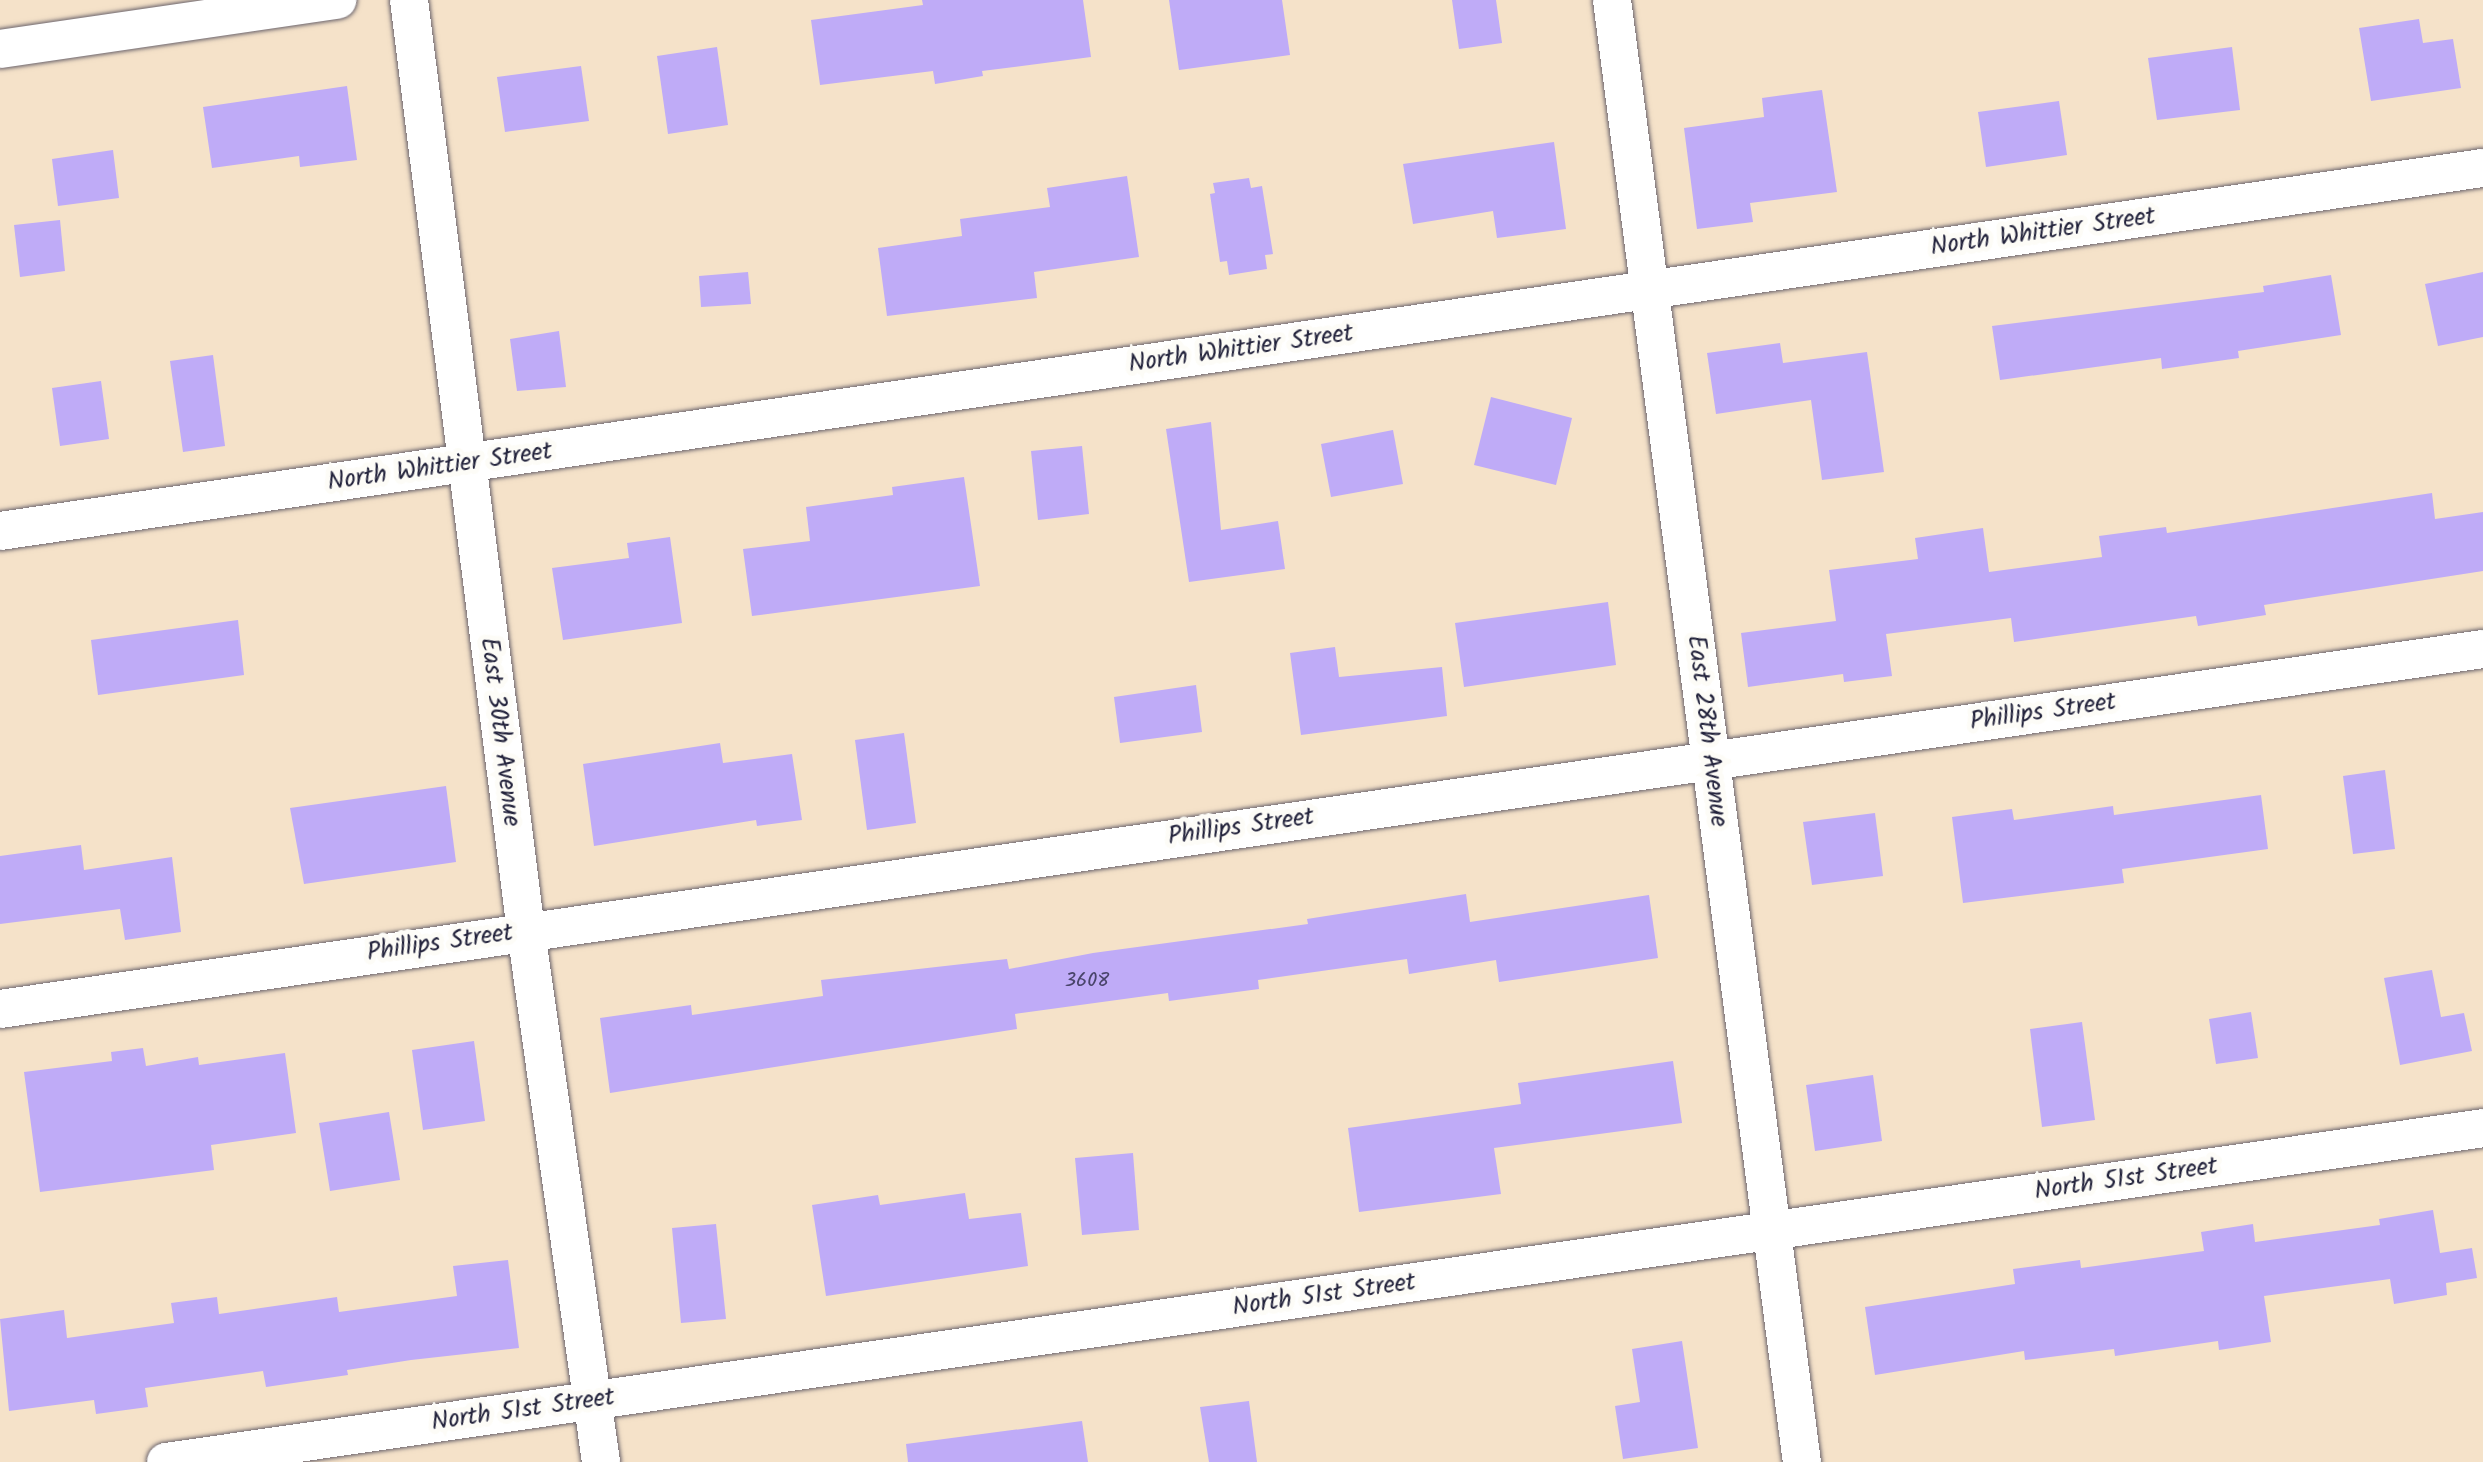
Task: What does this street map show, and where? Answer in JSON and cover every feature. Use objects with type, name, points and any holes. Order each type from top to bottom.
[{"type":"street","points":[[0,49],[337,0]]},
{"type":"street","name":"East 30th Avenue","points":[[408,0],[526,931],[601,1462]]},
{"type":"street","name":"East 28th Avenue","points":[[1612,0],[1802,1462]]},
{"type":"street","name":"North Whittier Street","points":[[0,531],[2483,168]]},
{"type":"street","name":"Phillips Street","points":[[0,1008],[2483,649]]},
{"type":"street","name":"North 51st Street","points":[[166,1462],[2483,1128]]},
{"type":"building","points":[[922,0],[1083,0],[1091,57],[982,71],[983,76],[935,84],[933,71],[820,85],[811,20],[923,5]]},
{"type":"building","points":[[1169,0],[1282,0],[1290,55],[1179,70]]},
{"type":"building","points":[[1452,0],[1496,0],[1502,43],[1459,49]]},
{"type":"building","points":[[2419,19],[2423,43],[2453,39],[2461,88],[2371,101],[2359,28]]},
{"type":"building","points":[[717,47],[728,125],[668,134],[657,56]]},
{"type":"building","points":[[2232,47],[2240,110],[2157,120],[2148,58]]},
{"type":"building","points":[[581,66],[589,121],[505,132],[497,77]]},
{"type":"building","points":[[347,86],[357,160],[300,167],[299,156],[212,168],[203,107]]},
{"type":"building","points":[[1822,90],[1837,192],[1750,203],[1753,222],[1697,229],[1684,128],[1764,117],[1762,98]]},
{"type":"building","points":[[2059,101],[2067,155],[1986,167],[1978,112]]},
{"type":"building","points":[[1554,142],[1566,229],[1497,238],[1493,211],[1413,224],[1403,164]]},
{"type":"building","points":[[113,150],[119,198],[58,206],[52,159]]},
{"type":"building","points":[[1127,176],[1139,257],[1034,272],[1037,298],[887,316],[878,248],[962,236],[960,219],[1050,207],[1047,188]]},
{"type":"building","points":[[1249,178],[1251,188],[1262,186],[1273,254],[1265,255],[1267,269],[1229,275],[1227,261],[1220,262],[1210,194],[1215,193],[1213,183]]},
{"type":"building","points":[[60,220],[65,271],[20,277],[14,225]]},
{"type":"building","points":[[748,272],[751,304],[701,307],[699,276]]},
{"type":"building","points":[[2483,272],[2483,337],[2438,346],[2425,284]]},
{"type":"building","points":[[2331,275],[2341,335],[2238,351],[2239,358],[2162,369],[2161,358],[2000,380],[1992,326],[2264,292],[2263,286]]},
{"type":"building","points":[[559,331],[566,387],[517,391],[510,339]]},
{"type":"building","points":[[1780,343],[1783,363],[1867,352],[1884,472],[1822,480],[1811,400],[1716,414],[1707,353]]},
{"type":"building","points":[[213,355],[225,446],[183,452],[170,361]]},
{"type":"building","points":[[101,381],[109,439],[60,446],[52,388]]},
{"type":"building","points":[[1491,397],[1572,418],[1556,485],[1474,465]]},
{"type":"building","points":[[1211,422],[1221,530],[1278,521],[1285,569],[1189,582],[1166,429]]},
{"type":"building","points":[[1393,430],[1403,484],[1331,497],[1321,444]]},
{"type":"building","points":[[1082,446],[1089,514],[1038,520],[1031,451]]},
{"type":"building","points":[[964,477],[980,586],[752,616],[743,549],[810,541],[806,507],[893,495],[892,487]]},
{"type":"building","points":[[2432,493],[2435,519],[2483,512],[2483,571],[2264,605],[2266,615],[2198,626],[2196,616],[2014,642],[2011,618],[1886,634],[1892,676],[1844,682],[1843,674],[1748,687],[1741,633],[1836,621],[1829,570],[1918,559],[1915,538],[1983,528],[1989,572],[2102,557],[2099,536],[2166,527],[2167,533]]},
{"type":"building","points":[[670,537],[682,623],[563,640],[552,568],[629,558],[627,543]]},
{"type":"building","points":[[1608,602],[1616,665],[1464,687],[1455,623]]},
{"type":"building","points":[[238,620],[244,675],[98,695],[91,640]]},
{"type":"building","points":[[1335,647],[1339,677],[1442,667],[1447,716],[1301,735],[1290,653]]},
{"type":"building","points":[[1196,685],[1202,732],[1120,743],[1114,697]]},
{"type":"building","points":[[904,733],[916,823],[867,830],[855,740]]},
{"type":"building","points":[[720,743],[723,763],[792,754],[802,820],[757,826],[756,820],[594,846],[583,764]]},
{"type":"building","points":[[2385,770],[2395,849],[2353,854],[2343,776]]},
{"type":"building","points":[[446,786],[456,862],[304,884],[290,808]]},
{"type":"building","points":[[2261,795],[2268,849],[2122,869],[2124,883],[1963,903],[1952,817],[2012,809],[2014,820],[2113,806],[2114,815]]},
{"type":"building","points":[[1875,813],[1883,876],[1812,885],[1803,822]]},
{"type":"building","points":[[81,845],[84,870],[172,857],[181,932],[125,940],[120,909],[0,924],[0,856]]},
{"type":"building","points":[[1466,894],[1470,922],[1649,895],[1658,958],[1499,982],[1496,960],[1409,974],[1407,959],[1258,980],[1259,989],[1169,1001],[1168,993],[1015,1014],[1017,1029],[610,1093],[600,1018],[691,1005],[692,1015],[823,996],[821,980],[1007,959],[1009,969],[1093,953],[1308,924],[1307,919]]},
{"type":"building","points":[[2432,970],[2441,1017],[2464,1013],[2472,1051],[2400,1065],[2384,978]]},
{"type":"building","points":[[2251,1012],[2258,1058],[2216,1064],[2209,1019]]},
{"type":"building","points":[[2082,1022],[2095,1120],[2042,1127],[2030,1029]]},
{"type":"building","points":[[474,1041],[485,1121],[423,1130],[412,1050]]},
{"type":"building","points":[[143,1048],[146,1066],[198,1057],[199,1065],[285,1053],[296,1133],[211,1145],[214,1170],[40,1192],[24,1072],[112,1061],[111,1052]]},
{"type":"building","points":[[1673,1061],[1682,1123],[1494,1148],[1501,1194],[1359,1212],[1348,1128],[1521,1104],[1518,1083]]},
{"type":"building","points":[[1873,1075],[1882,1141],[1815,1151],[1806,1085]]},
{"type":"building","points":[[389,1112],[400,1180],[330,1191],[319,1123]]},
{"type":"building","points":[[1133,1153],[1139,1230],[1082,1235],[1075,1158]]},
{"type":"building","points":[[965,1193],[969,1219],[1021,1213],[1028,1266],[826,1296],[812,1205],[878,1195],[880,1205]]},
{"type":"building","points":[[2433,1210],[2440,1253],[2472,1248],[2477,1278],[2446,1283],[2447,1295],[2394,1304],[2390,1279],[2264,1296],[2271,1342],[2219,1350],[2218,1341],[2115,1356],[2114,1349],[2025,1360],[2024,1351],[1875,1375],[1865,1307],[2015,1284],[2013,1269],[2080,1260],[2081,1268],[2204,1251],[2201,1232],[2253,1224],[2255,1242],[2380,1225],[2379,1219]]},
{"type":"building","points":[[716,1224],[726,1319],[681,1323],[672,1228]]},
{"type":"building","points":[[508,1260],[519,1348],[411,1360],[347,1370],[348,1375],[266,1387],[263,1371],[145,1388],[148,1407],[96,1414],[94,1400],[9,1411],[0,1319],[64,1310],[67,1338],[174,1323],[171,1303],[217,1297],[219,1314],[337,1297],[339,1312],[457,1296],[453,1266]]},
{"type":"building","points":[[1682,1341],[1698,1448],[1623,1459],[1615,1406],[1640,1402],[1632,1349]]},
{"type":"building","points":[[1249,1401],[1257,1462],[1209,1462],[1200,1407]]},
{"type":"building","points":[[1082,1421],[1088,1462],[908,1462],[906,1444]]}]
